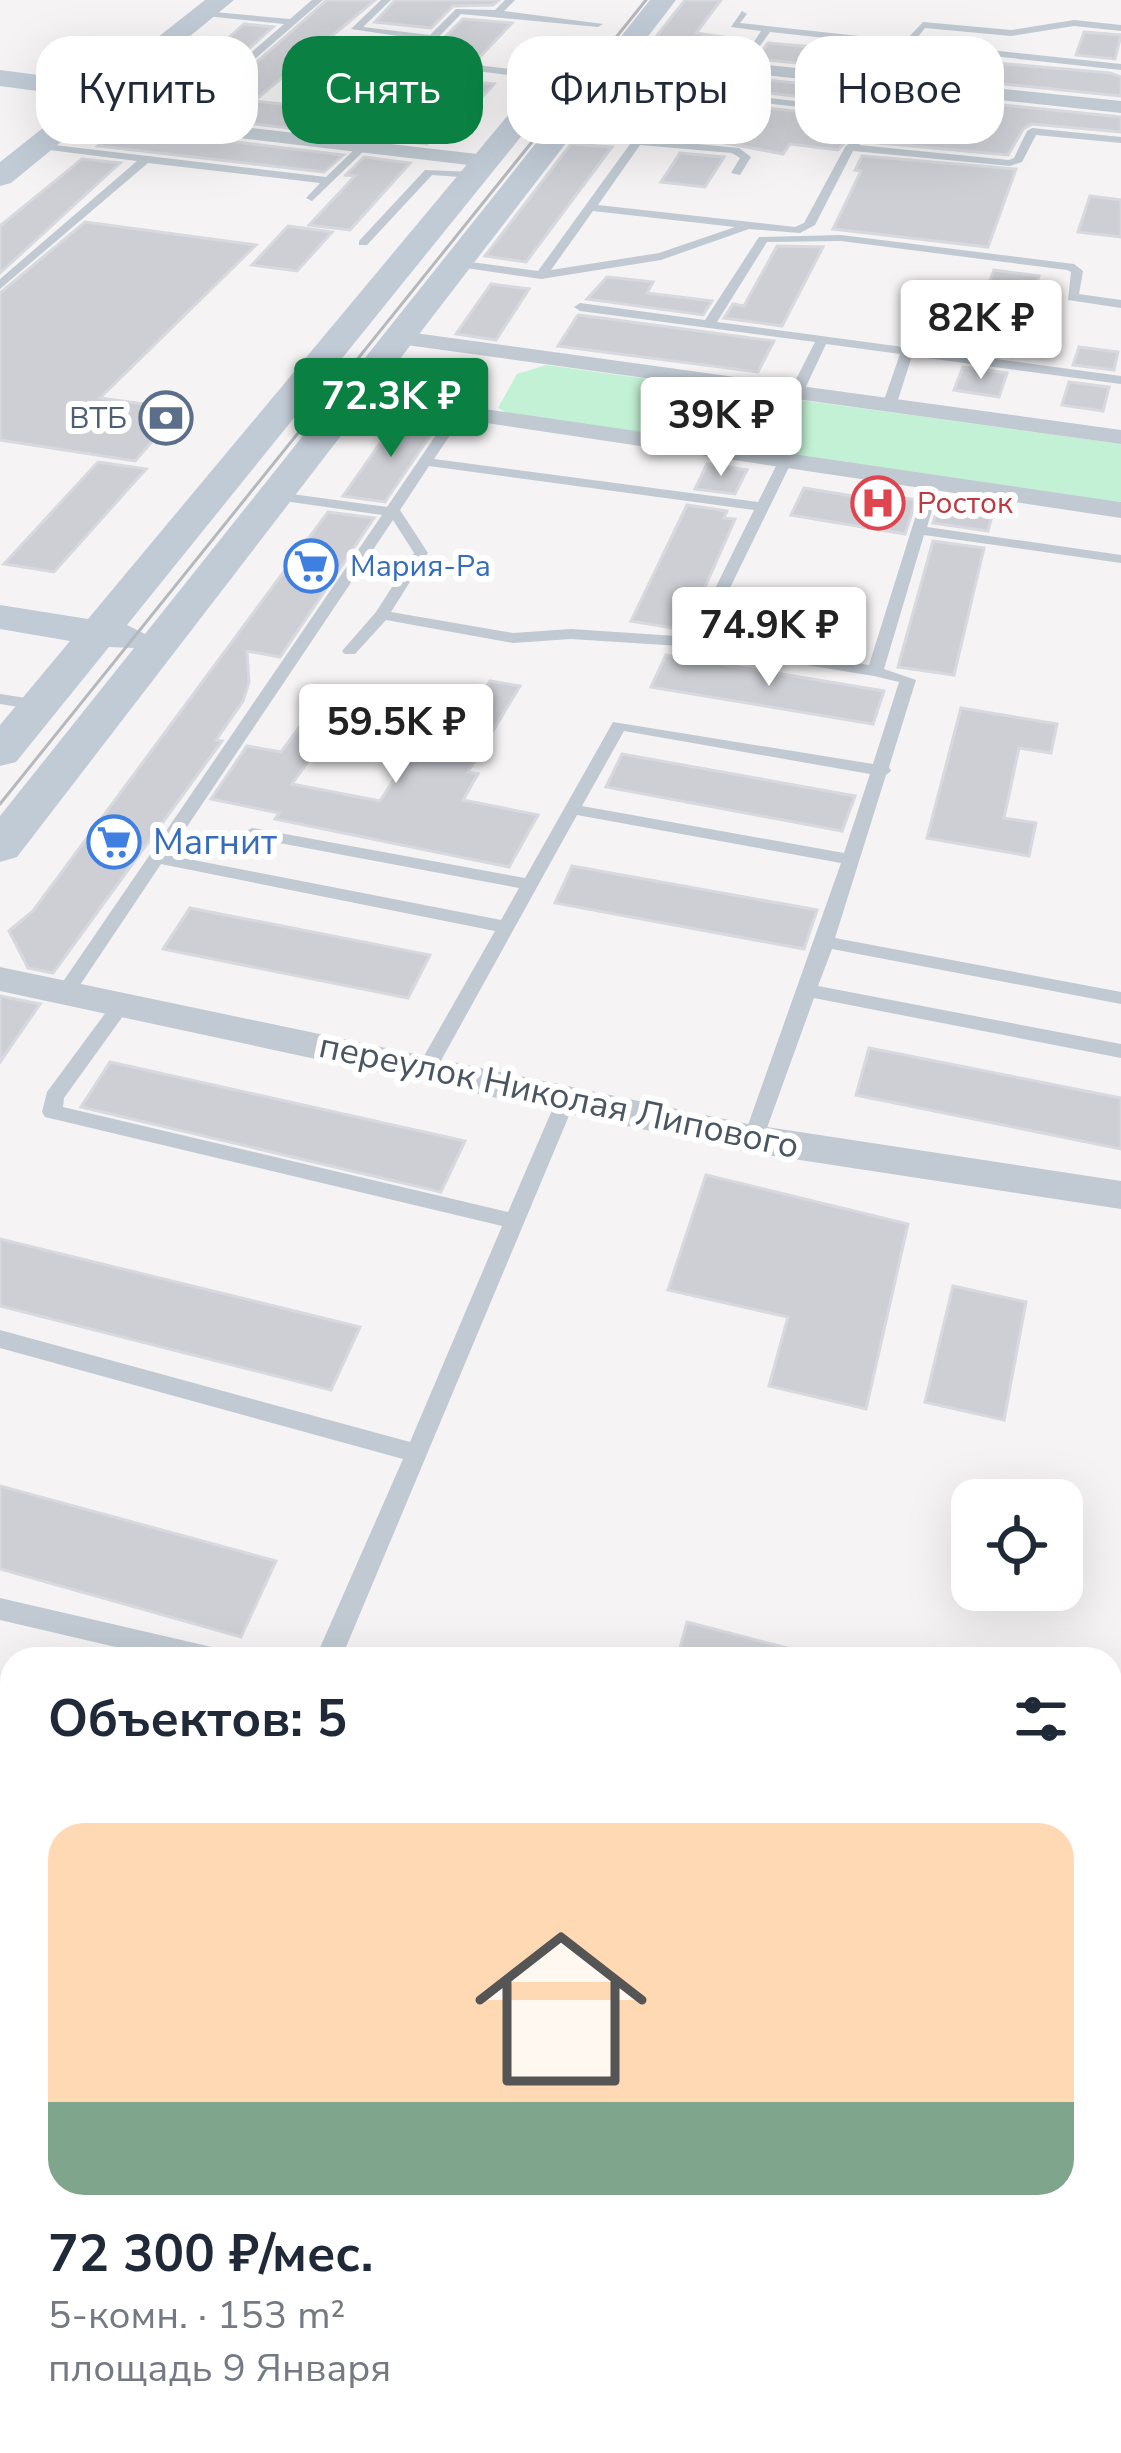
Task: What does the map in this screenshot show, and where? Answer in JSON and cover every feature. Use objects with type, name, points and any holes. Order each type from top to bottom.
[{"type":"main road","points":[[608,33],[663,0]]},
{"type":"main road","points":[[176,36],[213,6]]},
{"type":"main road","points":[[0,78],[36,83]]},
{"type":"main road","points":[[0,753],[20,702],[98,633],[507,135]]},
{"type":"main road","points":[[0,177],[40,144]]},
{"type":"main road","points":[[0,847],[549,144]]},
{"type":"main road","points":[[0,616],[161,642]]},
{"type":"street","points":[[1004,95],[1121,107]]},
{"type":"street","points":[[258,135],[480,168]]},
{"type":"street","points":[[400,338],[1121,437]]},
{"type":"street","points":[[355,397],[1121,510]]},
{"type":"street","name":"переулок Николая Липового","points":[[0,979],[753,1139],[1121,1195]]},
{"type":"lane","points":[[258,51],[318,0]]},
{"type":"lane","points":[[386,0],[356,29],[415,36]]},
{"type":"lane","points":[[497,13],[510,0]]},
{"type":"lane","points":[[213,6],[292,22]]},
{"type":"lane","points":[[434,36],[461,10],[608,33]]},
{"type":"lane","points":[[742,14],[734,25],[832,36]]},
{"type":"lane","points":[[913,36],[920,26],[1011,33],[1076,17],[1121,28]]},
{"type":"lane","points":[[763,36],[767,29]]},
{"type":"lane","points":[[1004,54],[1121,67]]},
{"type":"lane","points":[[850,147],[1010,164],[1018,160],[1032,131],[1121,140]]},
{"type":"lane","points":[[542,274],[634,144],[740,152],[746,157],[736,173]]},
{"type":"lane","points":[[590,207],[796,231],[809,225],[853,144]]},
{"type":"lane","points":[[37,146],[329,181]]},
{"type":"lane","points":[[312,199],[363,147]]},
{"type":"lane","points":[[0,285],[148,158]]},
{"type":"lane","points":[[363,243],[429,172],[480,168]]},
{"type":"lane","points":[[456,264],[542,274],[661,256],[750,226]]},
{"type":"lane","points":[[709,324],[763,238],[841,238],[1070,267],[1077,271],[1070,296],[1121,304]]},
{"type":"lane","points":[[0,259],[26,262]]},
{"type":"lane","points":[[889,406],[923,306]]},
{"type":"lane","points":[[580,307],[1121,380]]},
{"type":"lane","points":[[796,393],[822,340]]},
{"type":"lane","points":[[65,993],[395,513],[458,413]]},
{"type":"lane","points":[[696,642],[785,461]]},
{"type":"lane","points":[[429,462],[763,507]]},
{"type":"lane","points":[[875,671],[933,483]]},
{"type":"lane","points":[[277,496],[395,513],[421,553],[382,615],[350,650]]},
{"type":"lane","points":[[917,530],[1121,559]]},
{"type":"lane","points":[[382,615],[513,638],[571,634],[696,642],[908,680],[853,860],[753,1139]]},
{"type":"lane","points":[[426,1070],[619,725],[883,771]]},
{"type":"lane","points":[[570,809],[853,860]]},
{"type":"lane","points":[[252,833],[526,884]]},
{"type":"lane","points":[[156,859],[506,926]]},
{"type":"lane","points":[[825,942],[1121,998]]},
{"type":"lane","points":[[807,990],[1121,1051]]},
{"type":"lane","points":[[122,1005],[54,1097],[52,1112],[514,1221]]},
{"type":"lane","points":[[333,1647],[566,1099]]},
{"type":"lane","points":[[0,1339],[417,1453]]},
{"type":"lane","points":[[0,1609],[164,1647]]},
{"type":"green space","points":[[546,365],[1121,444],[1121,502],[512,416],[498,408],[517,374]]},
{"type":"building","points":[[327,0],[375,0],[332,36],[286,36]]},
{"type":"building","points":[[395,0],[499,0],[493,5],[453,6],[431,28],[375,22]]},
{"type":"building","points":[[685,0],[721,0],[696,33],[716,36],[656,36]]},
{"type":"building","points":[[463,19],[512,23],[483,54],[483,36],[446,36]]},
{"type":"building","points":[[244,24],[273,27],[258,40],[258,36],[231,36]]},
{"type":"building","points":[[1084,32],[1121,35],[1115,59],[1076,55]]},
{"type":"building","points":[[282,40],[282,78],[258,98],[258,61]]},
{"type":"building","points":[[771,43],[795,45],[795,63],[771,61]]},
{"type":"building","points":[[1004,64],[1110,73],[1121,77],[1121,96],[1004,84]]},
{"type":"building","points":[[771,81],[795,83],[795,96],[771,93]]},
{"type":"building","points":[[258,101],[282,104],[282,127],[258,124]]},
{"type":"building","points":[[1004,105],[1121,117],[1121,132],[1032,124],[1023,129],[1008,155],[890,144],[1004,144]]},
{"type":"building","points":[[771,108],[795,111],[795,144],[844,144],[838,150],[790,144],[783,154],[730,144],[771,144]]},
{"type":"building","points":[[252,144],[343,155],[324,172],[98,146]]},
{"type":"building","points":[[571,144],[612,147],[526,262],[485,256]]},
{"type":"building","points":[[680,153],[724,157],[705,187],[661,182]]},
{"type":"building","points":[[862,156],[1016,169],[988,247],[833,229],[861,171],[855,170]]},
{"type":"building","points":[[364,157],[410,163],[350,230],[309,225],[355,176],[346,175]]},
{"type":"building","points":[[82,159],[120,163],[0,273],[0,226]]},
{"type":"building","points":[[1090,196],[1121,200],[1121,237],[1078,232]]},
{"type":"building","points":[[85,222],[256,245],[100,398],[181,409],[135,461],[0,440],[0,293]]},
{"type":"building","points":[[288,226],[332,232],[297,271],[252,265]]},
{"type":"building","points":[[777,246],[823,247],[782,326],[724,318],[733,304],[744,306]]},
{"type":"building","points":[[994,270],[1039,276],[1012,357],[968,351],[966,345]]},
{"type":"building","points":[[607,277],[653,282],[647,293],[712,301],[703,315],[587,299]]},
{"type":"building","points":[[491,284],[529,289],[496,340],[456,334]]},
{"type":"building","points":[[578,315],[774,341],[758,372],[558,346]]},
{"type":"building","points":[[1079,347],[1118,352],[1114,370],[1073,365]]},
{"type":"building","points":[[963,367],[1007,373],[999,397],[954,390]]},
{"type":"building","points":[[1069,382],[1109,387],[1103,411],[1062,405]]},
{"type":"building","points":[[397,419],[438,424],[385,502],[343,496]]},
{"type":"building","points":[[98,462],[146,469],[54,572],[4,564]]},
{"type":"building","points":[[707,464],[747,470],[735,494],[695,489]]},
{"type":"building","points":[[804,488],[916,500],[905,534],[791,515]]},
{"type":"building","points":[[941,496],[995,504],[988,531],[933,523]]},
{"type":"building","points":[[687,505],[727,511],[724,518],[735,519],[686,630],[631,621]]},
{"type":"building","points":[[328,512],[374,518],[280,657],[247,651],[249,682],[243,701],[216,740],[222,741],[53,973],[28,968],[9,931],[33,911]]},
{"type":"building","points":[[933,541],[984,548],[954,675],[898,667]]},
{"type":"building","points":[[666,655],[884,691],[873,724],[651,687]]},
{"type":"building","points":[[490,681],[520,686],[468,772],[478,774],[463,800],[538,815],[509,867],[275,819],[279,813],[211,799],[247,746],[281,752],[318,702],[339,718],[292,784],[380,801],[451,691],[481,696]]},
{"type":"building","points":[[961,708],[1057,724],[1051,753],[1019,748],[1004,818],[1036,823],[1029,856],[927,838]]},
{"type":"building","points":[[622,754],[855,796],[842,831],[606,787]]},
{"type":"building","points":[[572,866],[817,910],[804,949],[555,903]]},
{"type":"building","points":[[190,908],[430,955],[408,998],[163,949]]},
{"type":"building","points":[[0,996],[40,1004],[0,1062]]},
{"type":"building","points":[[869,1048],[1121,1098],[1121,1149],[856,1095]]},
{"type":"building","points":[[110,1062],[465,1141],[441,1192],[81,1107]]},
{"type":"building","points":[[706,1175],[908,1224],[866,1409],[769,1386],[788,1317],[668,1290]]},
{"type":"building","points":[[0,1239],[360,1327],[331,1390],[0,1306]]},
{"type":"building","points":[[953,1286],[1026,1302],[1004,1420],[925,1402]]},
{"type":"building","points":[[0,1486],[276,1561],[241,1637],[0,1569]]},
{"type":"building","points":[[687,1622],[783,1647],[680,1647]]},
{"type":"tram line","points":[[0,804],[646,0]]},
{"type":"place","name":"ВТБ","points":[[166,418]]},
{"type":"place","name":"Росток","points":[[878,503]]},
{"type":"place","name":"Мария-Ра","points":[[311,566]]},
{"type":"place","name":"Магнит","points":[[114,842]]}]
